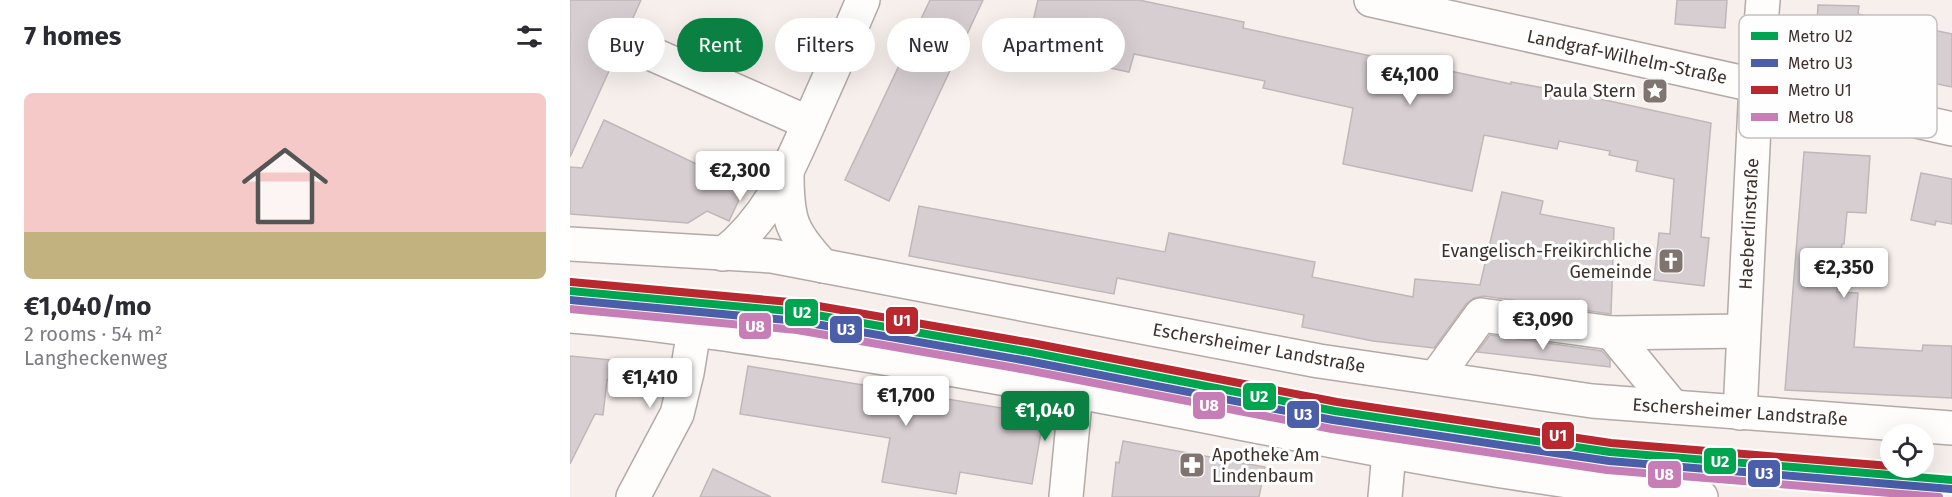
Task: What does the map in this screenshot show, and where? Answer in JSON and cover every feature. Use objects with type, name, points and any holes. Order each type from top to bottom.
[{"type":"main road","points":[[723,254],[749,232],[770,204],[787,174],[863,0]]},
{"type":"main road","name":"Landgraf-Wilhelm-Straße","points":[[1371,0],[1739,81]]},
{"type":"main road","name":"Haeberlinstraße","points":[[1762,15],[1763,0]]},
{"type":"main road","points":[[665,60],[809,123]]},
{"type":"main road","name":"Landgraf-Wilhelm-Straße","points":[[1937,126],[1952,129]]},
{"type":"main road","name":"Haeberlinstraße","points":[[1740,413],[1753,138]]},
{"type":"main road","points":[[787,174],[787,206],[793,228],[808,250],[824,266]]},
{"type":"main road","name":"Eschersheimer Landstraße","points":[[570,244],[772,256],[1319,361],[1592,401],[1952,428]]},
{"type":"main road","points":[[1436,377],[1481,315],[1612,333],[1743,331]]},
{"type":"main road","points":[[570,316],[631,321],[824,348],[1076,391],[1389,452],[1543,487],[1628,490],[1701,497]]},
{"type":"main road","points":[[633,497],[676,414],[687,373],[694,330]]},
{"type":"main road","points":[[1612,333],[1673,407]]},
{"type":"main road","points":[[1066,497],[1076,391]]},
{"type":"main road","points":[[1385,497],[1389,452]]},
{"type":"building","points":[[570,0],[641,0],[633,18],[588,18],[588,72],[608,72],[570,157]]},
{"type":"building","points":[[930,0],[983,0],[970,28],[970,18],[922,18]]},
{"type":"building","points":[[1038,0],[1139,0],[1244,22],[1243,28],[1403,63],[1403,61],[1511,84],[1511,82],[1582,95],[1711,123],[1701,237],[1709,238],[1704,286],[1654,280],[1659,233],[1670,234],[1674,179],[1636,171],[1638,161],[1609,155],[1610,151],[1559,141],[1557,149],[1484,135],[1472,191],[1343,164],[1353,108],[1263,88],[1265,81],[1134,54],[1129,72],[1125,71],[1125,18],[1034,18]]},
{"type":"building","points":[[1677,0],[1727,0],[1725,28],[1675,24]]},
{"type":"building","points":[[1818,5],[1859,6],[1858,14],[1863,15],[1817,15]]},
{"type":"building","points":[[1937,31],[1952,34],[1952,87],[1937,84]]},
{"type":"building","points":[[896,72],[949,72],[889,201],[845,180]]},
{"type":"building","points":[[604,120],[745,187],[729,221],[707,211],[688,223],[570,214],[570,167],[582,168]]},
{"type":"building","points":[[1804,152],[1870,156],[1866,213],[1847,212],[1837,292],[1858,293],[1854,347],[1922,351],[1923,345],[1952,346],[1952,398],[1785,390]]},
{"type":"building","points":[[1921,173],[1952,179],[1952,224],[1936,221],[1935,225],[1911,220]]},
{"type":"building","points":[[1502,192],[1543,201],[1540,214],[1614,228],[1611,314],[1484,296],[1474,298],[1466,304],[1434,348],[1373,341],[1302,327],[1304,315],[1117,278],[1114,294],[909,256],[919,206],[1165,252],[1169,233],[1315,262],[1312,277],[1413,297],[1415,279],[1480,285]]},
{"type":"building","points":[[1490,335],[1602,351],[1610,360],[1610,367],[1477,352]]},
{"type":"building","points":[[570,356],[632,362],[607,380],[603,415],[595,414],[570,464]]},
{"type":"building","points":[[748,366],[1044,415],[1032,484],[960,472],[956,494],[882,482],[890,438],[740,414]]},
{"type":"building","points":[[1123,441],[1265,467],[1259,497],[1112,497],[1116,462],[1119,463]]},
{"type":"building","points":[[713,469],[771,497],[700,497]]},
{"type":"metro line","name":"U1","points":[[571,282],[801,303],[1032,343],[1337,402],[1611,443],[1880,465]]},
{"type":"metro line","name":"U2","points":[[570,291],[799,312],[1030,352],[1335,411],[1610,452],[1952,480]]},
{"type":"metro line","name":"U3","points":[[570,300],[798,321],[1028,361],[1333,420],[1609,461],[1951,489]]},
{"type":"metro line","name":"U8","points":[[570,309],[797,330],[1027,370],[1332,429],[1607,470],[1939,497]]},
{"type":"place","name":"Paula Stern","points":[[1655,91]]},
{"type":"place","name":"Evangelisch-Freikirchliche Gemeinde","points":[[1671,261]]},
{"type":"place","name":"Apotheke Am Lindenbaum","points":[[1192,465]]}]
